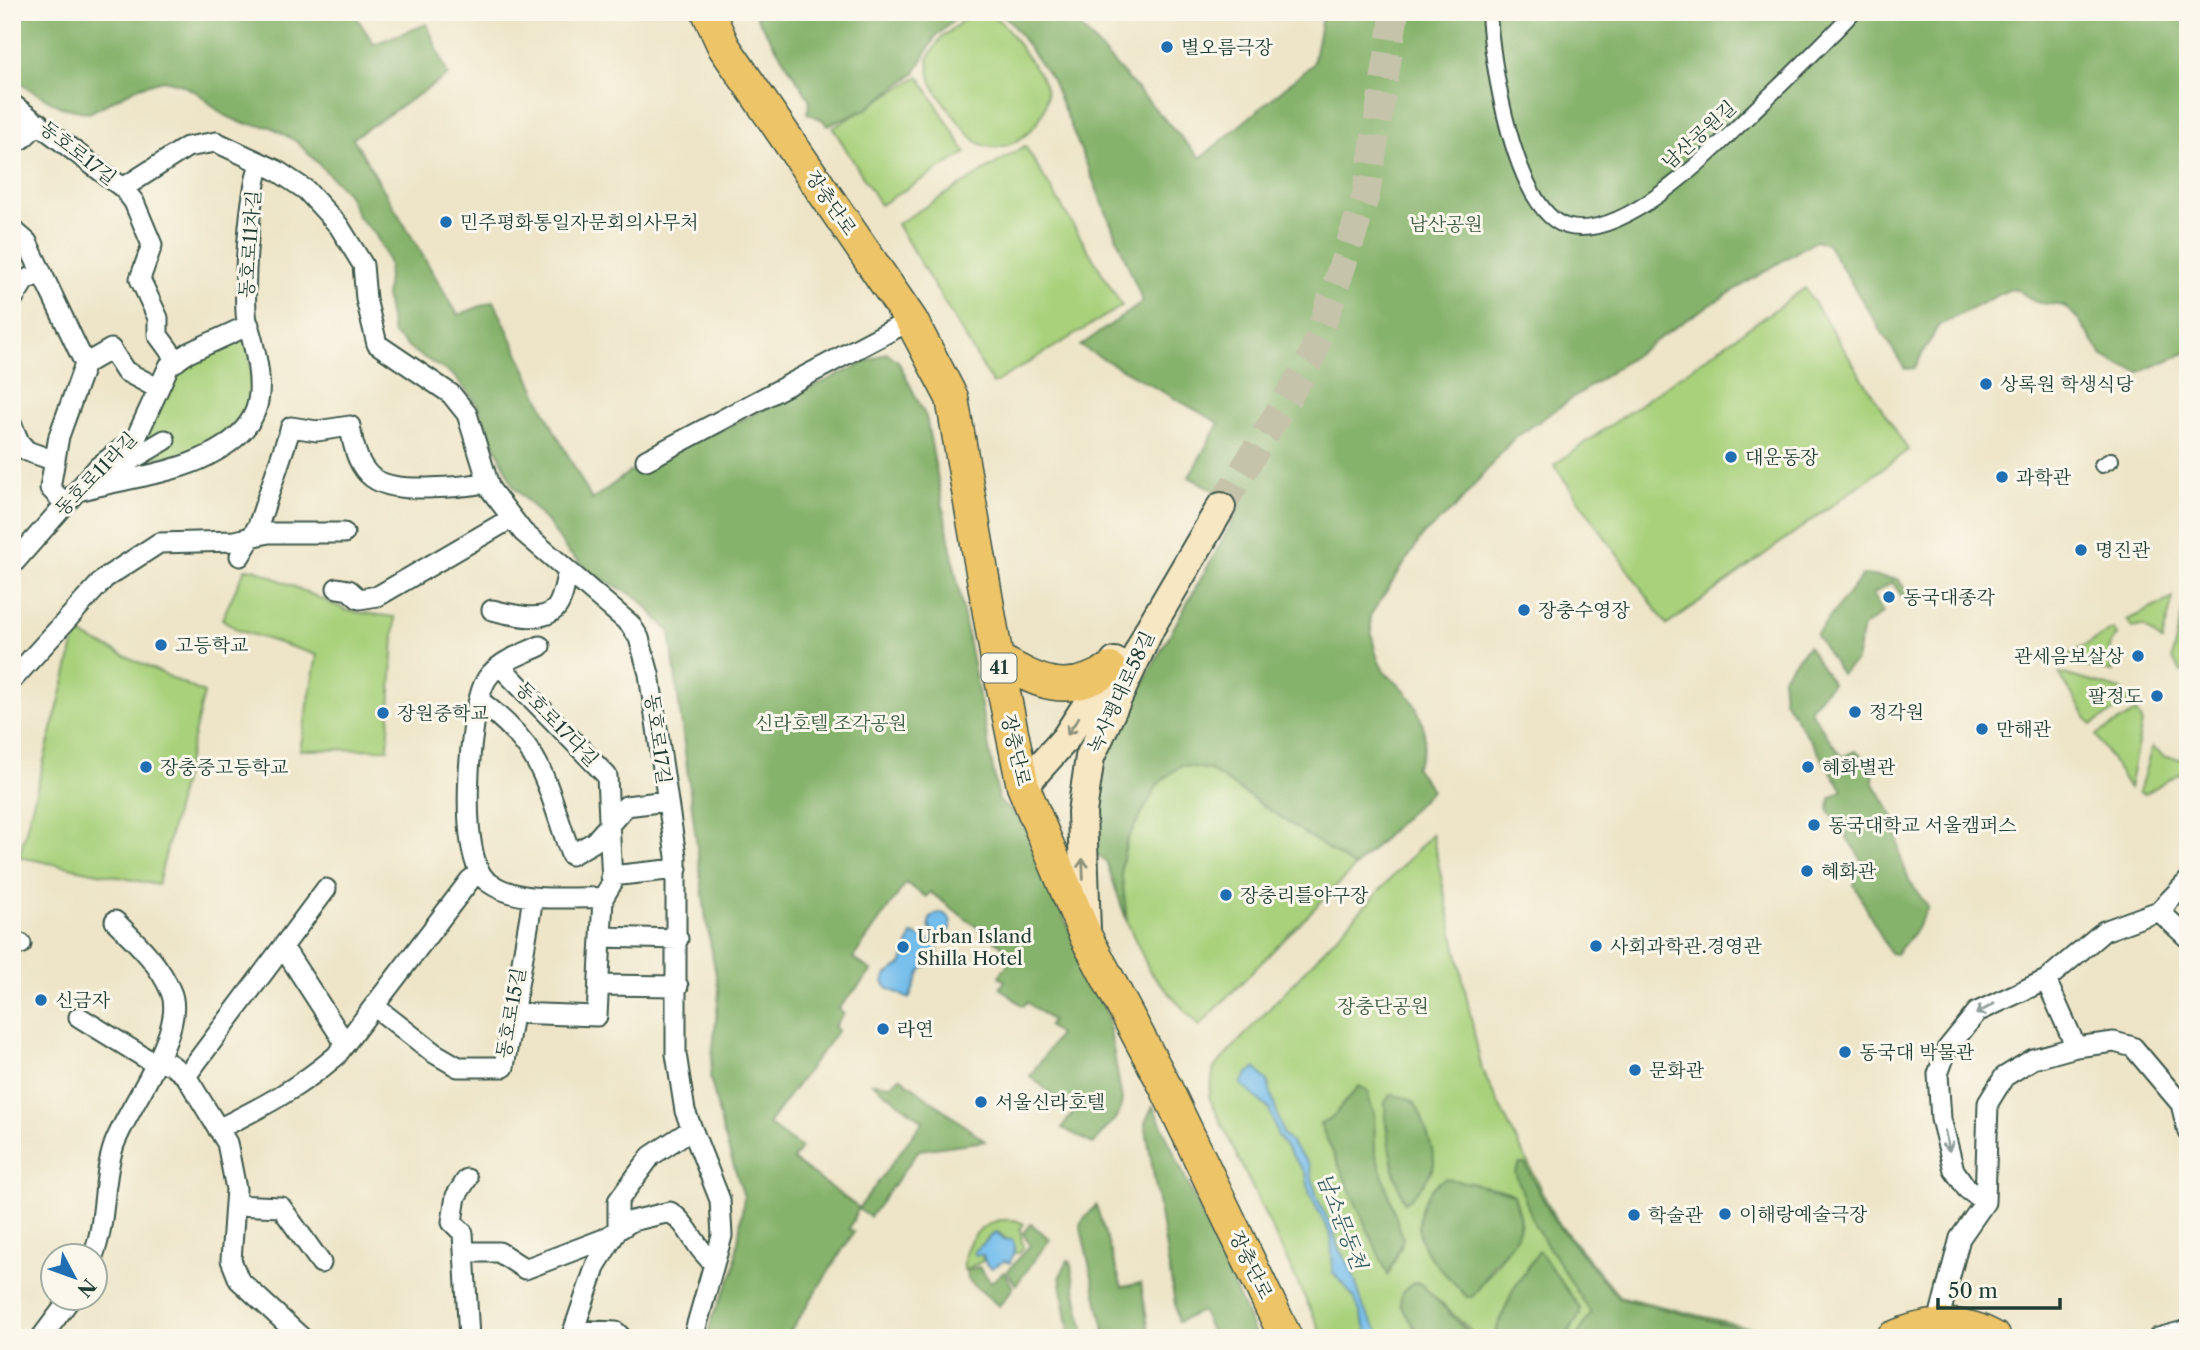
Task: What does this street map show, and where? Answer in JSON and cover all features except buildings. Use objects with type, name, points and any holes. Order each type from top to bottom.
[{"type":"main road","name":"장충단로","points":[[708,12],[724,47],[911,320],[952,398],[997,659],[1023,786],[1086,937],[1165,1086],[1286,1338]]},
{"type":"main road","name":"녹사평대로58길","points":[[1023,786],[1065,738],[1214,503],[1150,628],[1090,757],[1082,812],[1086,937]]},
{"type":"main road","points":[[997,659],[1033,679],[1055,685],[1094,680],[1110,669]]},
{"type":"main road","points":[[1892,1338],[1938,1322],[1983,1331],[1995,1338]]},
{"type":"street","name":"남산공원길","points":[[1489,12],[1491,47],[1519,168],[1537,202],[1563,225],[1584,229],[1635,211],[1686,176],[1853,12]]},
{"type":"street","name":"동호로17길","points":[[12,104],[123,188],[187,147],[216,142],[260,163],[306,190],[338,226],[363,265],[366,299],[377,344],[401,362],[430,377],[459,404],[467,414],[488,482],[512,518],[523,532],[630,624],[639,638],[649,674],[677,869],[676,1054],[685,1111],[720,1200],[722,1236],[693,1338]]},
{"type":"street","points":[[12,139],[22,139],[39,123]]},
{"type":"street","name":"동호로11차길","points":[[72,498],[100,484],[204,458],[233,442],[250,424],[259,404],[262,382],[246,313],[253,186],[260,163]]},
{"type":"street","points":[[123,188],[134,202],[152,245],[140,279],[158,318],[159,335],[177,361]]},
{"type":"street","points":[[12,229],[27,242],[85,364]]},
{"type":"street","points":[[12,300],[25,280],[40,274]]},
{"type":"street","points":[[646,460],[911,320]]},
{"type":"street","name":"동호로11차길","points":[[177,361],[249,325]]},
{"type":"street","points":[[72,498],[50,488],[60,436],[85,364],[111,349],[125,371],[157,388]]},
{"type":"street","name":"동호로11라길","points":[[12,565],[98,467],[136,438],[157,388],[169,366],[177,361]]},
{"type":"street","points":[[12,425],[19,442],[27,451],[55,461]]},
{"type":"street","points":[[240,556],[252,537],[291,427],[317,431],[350,426],[354,452],[366,471],[381,484],[395,489],[468,487],[488,482]]},
{"type":"street","points":[[100,484],[110,472],[166,440]]},
{"type":"street","points":[[337,588],[349,590],[359,599],[377,596],[512,518]]},
{"type":"street","points":[[12,680],[105,578],[159,543],[235,541],[268,533],[344,533]]},
{"type":"street","points":[[492,610],[516,615],[545,615],[557,607],[568,571]]},
{"type":"street","points":[[540,646],[500,666],[484,684],[469,765],[467,805],[474,858],[479,873],[502,891],[533,898],[603,898]]},
{"type":"street","name":"동호로17다길","points":[[500,666],[607,776],[608,827]]},
{"type":"street","name":"동호로17다길","points":[[480,701],[505,720],[535,755],[550,786],[553,806],[571,855],[594,842],[626,806],[667,801]]},
{"type":"street","points":[[513,1013],[597,1016],[603,898],[612,883],[608,827]]},
{"type":"street","points":[[611,876],[677,869]]},
{"type":"street","points":[[218,1129],[311,1078],[345,1043],[470,880],[479,873]]},
{"type":"street","points":[[1985,1202],[1967,1189],[1954,1170],[1941,1119],[1938,1074],[1947,1049],[1977,1012],[2046,980],[2104,931],[2159,911],[2188,881]]},
{"type":"street","points":[[186,1076],[326,889]]},
{"type":"street","name":"동호로15길","points":[[374,1006],[433,1053],[458,1067],[503,1067],[533,898]]},
{"type":"street","points":[[2159,911],[2188,938]]},
{"type":"street","points":[[95,1242],[113,1146],[143,1084],[166,1048],[172,1019],[172,995],[146,952],[115,921]]},
{"type":"street","points":[[602,937],[678,939]]},
{"type":"street","points":[[283,947],[345,1043]]},
{"type":"street","points":[[2046,980],[2076,1047]]},
{"type":"street","points":[[599,985],[678,986]]},
{"type":"street","points":[[79,1017],[147,1059],[170,1064],[186,1076],[227,1143],[236,1189],[231,1260],[239,1280],[302,1338]]},
{"type":"street","points":[[1938,1322],[1960,1238],[1985,1202],[1988,1103],[2004,1077],[2033,1059],[2076,1047],[2114,1042],[2133,1047],[2181,1104],[2188,1132]]},
{"type":"street","points":[[622,1338],[617,1332],[573,1334],[596,1265],[618,1229],[618,1201],[650,1156],[692,1129]]},
{"type":"street","points":[[467,1179],[456,1196],[452,1222],[463,1233],[469,1338]]},
{"type":"street","points":[[235,1205],[281,1207],[321,1263]]},
{"type":"street","points":[[464,1252],[499,1252],[525,1269],[604,1239],[632,1221],[670,1212],[682,1219],[703,1255],[714,1262]]},
{"type":"street","points":[[41,1338],[60,1312]]},
{"type":"street","points":[[2158,1338],[2188,1329]]},
{"type":"green space","name":"신라호텔 조각공원","points":[[12,12],[353,12],[374,44],[427,24],[448,75],[353,138],[458,315],[494,301],[552,426],[592,500],[629,472],[886,353],[898,361],[926,417],[999,801],[1021,819],[1107,1014],[1122,1100],[1119,1114],[1093,1144],[1062,1128],[1072,1114],[1070,1109],[1030,1076],[1059,1035],[1048,1026],[1052,1021],[1027,1002],[1023,1006],[1000,988],[1005,981],[999,976],[1014,955],[930,892],[926,897],[906,883],[853,958],[872,971],[838,1009],[844,1014],[834,1027],[838,1030],[768,1124],[801,1148],[793,1160],[859,1208],[923,1121],[872,1083],[891,1085],[900,1077],[985,1141],[919,1150],[870,1217],[858,1209],[849,1229],[854,1232],[786,1338],[707,1338],[712,1317],[734,1271],[744,1197],[723,1132],[710,1076],[719,992],[706,919],[670,632],[637,597],[596,576],[568,552],[549,524],[513,486],[476,402],[453,375],[416,353],[393,334],[386,298],[389,265],[383,249],[375,234],[359,218],[347,193],[297,142],[271,127],[242,123],[222,114],[198,93],[180,84],[163,80],[139,87],[89,113],[61,107],[12,79]]},
{"type":"green space","points":[[753,12],[963,12],[935,37],[915,73],[865,110],[827,126],[823,120],[807,113],[810,100]]},
{"type":"green space","name":"남산공원","points":[[996,12],[1067,12],[1198,156],[1202,157],[1313,64],[1323,12],[2188,12],[2188,352],[2140,372],[2121,366],[2102,355],[2078,319],[2064,306],[2035,302],[2018,290],[2010,289],[1939,325],[1914,368],[1905,369],[1827,244],[1816,240],[1686,320],[1512,440],[1455,508],[1423,535],[1370,616],[1377,657],[1385,672],[1406,692],[1421,720],[1424,729],[1423,748],[1415,767],[1432,790],[1355,867],[1210,770],[1181,765],[1158,784],[1126,842],[1121,868],[1127,922],[1106,861],[1095,853],[1091,813],[1099,777],[1115,733],[1242,505],[1189,477],[1219,423],[1080,346],[1143,302],[1052,80],[1009,20]]},
{"type":"green space","points":[[971,14],[989,16],[1001,22],[1039,72],[1046,88],[1046,101],[1035,125],[1014,143],[1001,147],[988,146],[972,137],[941,98],[930,76],[928,59],[940,39]]},
{"type":"green space","points":[[919,76],[966,153],[880,205],[833,128]]},
{"type":"green space","points":[[1025,146],[1122,306],[993,384],[897,224]]},
{"type":"green space","name":"대운동장","points":[[1805,288],[1908,450],[1667,625],[1554,465]]},
{"type":"green space","points":[[247,333],[254,404],[224,439],[181,454],[141,460],[143,436],[173,368],[193,361]]},
{"type":"green space","points":[[245,569],[255,569],[348,611],[395,617],[388,749],[300,750],[317,655],[238,630],[222,619]]},
{"type":"green space","points":[[1863,575],[1897,579],[1910,594],[1904,599],[1892,582],[1873,594],[1883,613],[1863,627],[1856,661],[1841,674],[1816,635]]},
{"type":"green space","points":[[2173,598],[2162,641],[2142,626],[2133,628],[2127,620]]},
{"type":"green space","points":[[2185,601],[2188,607],[2188,668],[2181,672],[2172,658]]},
{"type":"green space","points":[[2113,629],[2117,635],[2109,652],[2113,672],[2058,661]]},
{"type":"green space","points":[[77,633],[204,693],[158,885],[19,857]]},
{"type":"green space","points":[[1808,646],[1832,683],[1810,708],[1811,712],[1842,757],[1855,751],[1874,766],[1873,782],[1895,819],[1900,856],[1910,882],[1928,907],[1916,930],[1896,954],[1890,953],[1854,885],[1862,860],[1829,811],[1830,798],[1843,790],[1784,700],[1782,677]]},
{"type":"green space","points":[[2059,673],[2122,690],[2130,702],[2091,725]]},
{"type":"green space","points":[[2136,712],[2142,723],[2129,788],[2096,735]]},
{"type":"green space","points":[[2152,747],[2165,757],[2188,760],[2188,768],[2145,794],[2139,792]]},
{"type":"green space","name":"장충리틀야구장","points":[[1183,752],[1355,867],[1199,1026],[1150,972],[1127,922],[1121,868],[1134,809]]},
{"type":"green space","name":"장충단공원","points":[[1432,834],[1482,1070],[1556,1220],[1619,1296],[1763,1331],[1770,1338],[1618,1298],[1554,1221],[1525,1164],[1520,1164],[1592,1313],[1576,1338],[1564,1338],[1580,1315],[1580,1308],[1539,1251],[1513,1290],[1493,1338],[1474,1338],[1468,1328],[1418,1282],[1407,1288],[1400,1304],[1421,1338],[1324,1338],[1209,1097],[1214,1068]],"holes":[[[1359,1086],[1368,1091],[1369,1103],[1374,1112],[1375,1152],[1402,1245],[1388,1274],[1321,1124],[1331,1119]],[[1386,1125],[1434,1165],[1410,1199],[1404,1202],[1393,1169]],[[1462,1182],[1514,1195],[1521,1219],[1519,1230],[1509,1248],[1474,1295],[1467,1297],[1425,1250],[1419,1234]]]},
{"type":"green space","points":[[1359,1086],[1368,1091],[1369,1103],[1374,1112],[1375,1152],[1403,1239],[1388,1275],[1320,1124],[1331,1119]]},
{"type":"green space","points":[[1391,1095],[1414,1102],[1434,1158],[1433,1168],[1427,1179],[1405,1202],[1396,1178],[1389,1140],[1385,1102]]},
{"type":"green space","points":[[1153,1106],[1257,1338],[1214,1338],[1202,1311],[1178,1322],[1145,1123]]},
{"type":"green space","points":[[1520,1164],[1525,1164],[1554,1221],[1618,1298],[1761,1333],[1764,1338],[1576,1338],[1591,1313],[1535,1226],[1515,1172]]},
{"type":"green space","points":[[1445,1178],[1508,1192],[1514,1195],[1518,1208],[1519,1227],[1514,1240],[1472,1297],[1467,1297],[1435,1263],[1426,1251],[1419,1230],[1424,1201]]},
{"type":"green space","points":[[1096,1205],[1122,1287],[1141,1283],[1150,1338],[1106,1338],[1080,1224]]},
{"type":"green space","points":[[999,1220],[1015,1220],[1024,1224],[1020,1229],[1023,1248],[1019,1253],[1012,1253],[1015,1246],[998,1232],[994,1233],[985,1241],[977,1255],[982,1254],[983,1261],[964,1270],[965,1253],[972,1239],[984,1227]]},
{"type":"green space","points":[[1031,1224],[1050,1239],[1016,1285],[1007,1272],[1030,1245],[1023,1233]]},
{"type":"green space","points":[[1539,1251],[1580,1308],[1580,1314],[1564,1338],[1493,1338],[1513,1290]]},
{"type":"green space","points":[[1068,1260],[1085,1338],[1070,1338],[1060,1276]]},
{"type":"green space","points":[[979,1267],[991,1282],[1004,1272],[1013,1288],[999,1306],[968,1280],[966,1271]]},
{"type":"green space","points":[[1413,1283],[1421,1284],[1474,1338],[1421,1338],[1400,1304],[1402,1293]]},
{"type":"water","points":[[940,913],[948,916],[951,924],[948,932],[940,935],[932,932],[929,924],[932,916]]},
{"type":"water","points":[[912,934],[932,941],[938,951],[935,960],[921,970],[909,999],[887,988],[883,982],[886,975],[901,965]]},
{"type":"water","points":[[1256,1068],[1268,1083],[1283,1134],[1309,1164],[1317,1198],[1334,1232],[1338,1248],[1351,1268],[1364,1309],[1383,1338],[1370,1338],[1354,1297],[1333,1273],[1331,1236],[1310,1195],[1306,1174],[1278,1136],[1269,1109],[1241,1084],[1247,1074]]},
{"type":"water","points":[[996,1232],[1004,1239],[1012,1240],[1015,1248],[1010,1263],[1004,1261],[992,1268],[986,1264],[983,1255],[976,1255],[974,1252]]},
{"type":"tunnel","points":[[1221,507],[1311,359],[1366,195],[1395,12]]},
{"type":"place","name":"별오름극장","points":[[1167,47]]},
{"type":"place","name":"민주평화통일자문회의사무처","points":[[446,222]]},
{"type":"place","name":"상록원 학생식당","points":[[1986,384]]},
{"type":"place","name":"대운동장","points":[[1731,457]]},
{"type":"place","name":"과학관","points":[[2002,477]]},
{"type":"place","name":"명진관","points":[[2081,550]]},
{"type":"place","name":"동국대종각","points":[[1889,597]]},
{"type":"place","name":"장충수영장","points":[[1524,610]]},
{"type":"place","name":"고등학교","points":[[161,645]]},
{"type":"place","name":"관세음보살상","points":[[2138,656]]},
{"type":"place","name":"팔정도","points":[[2157,696]]},
{"type":"place","name":"정각원","points":[[1855,712]]},
{"type":"place","name":"장원중학교","points":[[383,713]]},
{"type":"place","name":"만해관","points":[[1982,729]]},
{"type":"place","name":"장충중고등학교","points":[[146,767]]},
{"type":"place","name":"혜화별관","points":[[1808,767]]},
{"type":"place","name":"동국대학교 서울캠퍼스","points":[[1814,825]]},
{"type":"place","name":"혜화관","points":[[1807,871]]},
{"type":"place","name":"장충리틀야구장","points":[[1226,895]]},
{"type":"place","name":"사회과학관.경영관","points":[[1596,946]]},
{"type":"place","name":"Urban Island Shilla Hotel","points":[[903,947]]},
{"type":"place","name":"신금자","points":[[41,1000]]},
{"type":"place","name":"라연","points":[[883,1029]]},
{"type":"place","name":"동국대 박물관","points":[[1845,1052]]},
{"type":"place","name":"문화관","points":[[1635,1070]]},
{"type":"place","name":"서울신라호텔","points":[[981,1102]]},
{"type":"place","name":"이해랑예술극장","points":[[1725,1214]]},
{"type":"place","name":"학술관","points":[[1634,1215]]},
{"type":"water label","name":"남소문동천","points":[[1342,1221]]}]
